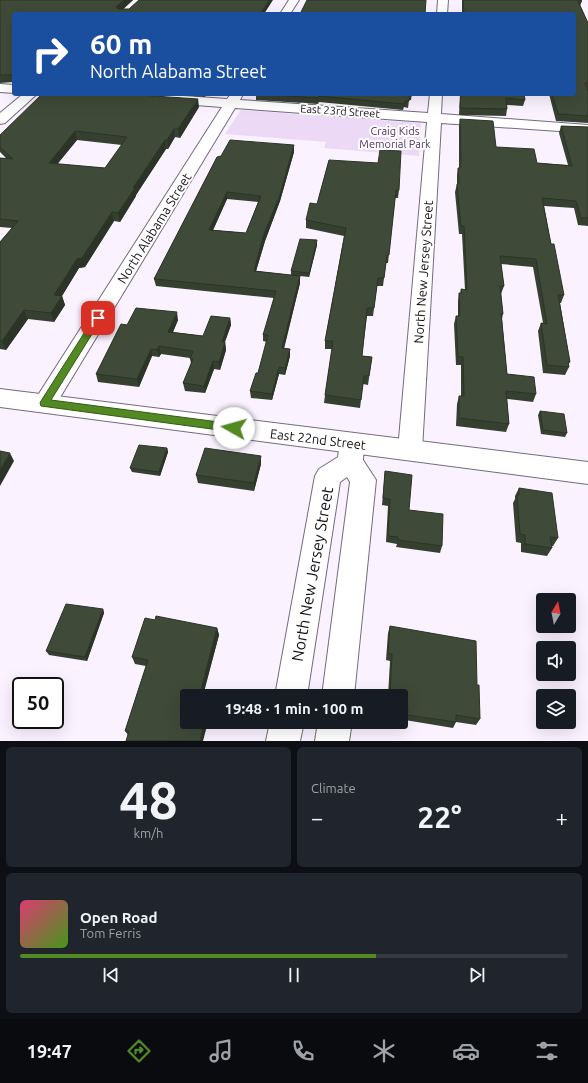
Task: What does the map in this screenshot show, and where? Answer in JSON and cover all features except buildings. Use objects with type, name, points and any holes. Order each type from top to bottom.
[{"type":"street","points":[[286,12],[294,0]]},
{"type":"street","points":[[442,12],[444,0]]},
{"type":"street","points":[[0,88],[12,89]]},
{"type":"street","points":[[0,120],[29,96]]},
{"type":"street","name":"North New Jersey Street","points":[[410,450],[436,96]]},
{"type":"street","name":"East 23rd Street","points":[[155,98],[234,99],[435,118],[588,129]]},
{"type":"street","name":"North Alabama Street","points":[[45,403],[234,99]]},
{"type":"street","name":"East 22nd Street","points":[[0,398],[45,403],[351,453],[410,450],[588,473]]},
{"type":"street","points":[[339,689],[363,480],[351,453]]},
{"type":"street","name":"North New Jersey Street","points":[[292,689],[328,476],[351,453]]},
{"type":"street","points":[[284,741],[286,729]]},
{"type":"street","points":[[332,741],[334,729]]},
{"type":"green space","name":"Craig Kids Memorial Park","points":[[241,110],[421,123],[419,156],[324,148],[326,142],[225,134]]},
{"type":"route","points":[[98,318],[45,403],[234,428]]}]
